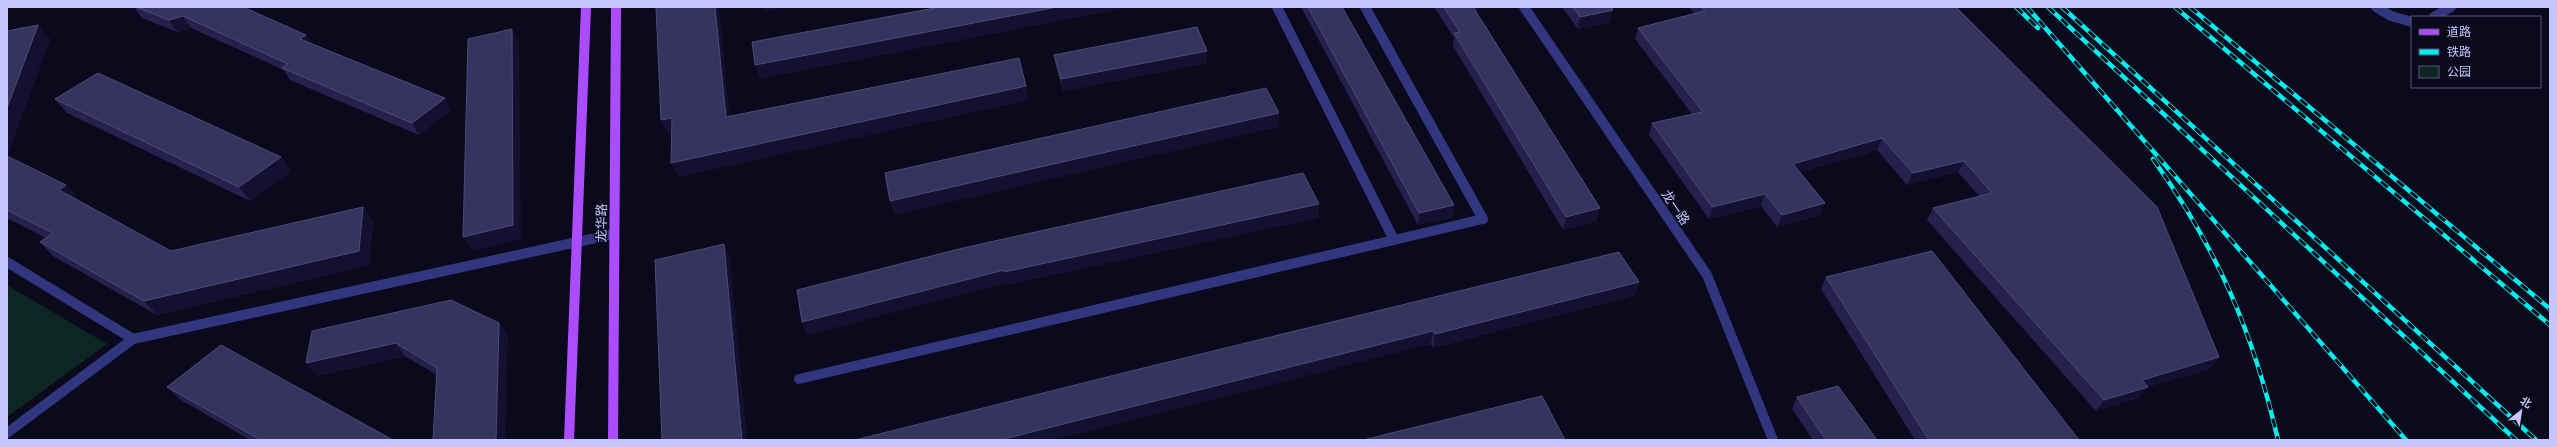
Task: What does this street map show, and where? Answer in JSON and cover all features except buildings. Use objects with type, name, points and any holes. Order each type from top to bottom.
[{"type":"main road","points":[[569,440],[586,7]]},
{"type":"main road","name":"龙华路","points":[[613,440],[616,7]]},
{"type":"street","points":[[1276,7],[1394,240]]},
{"type":"street","points":[[799,379],[1483,219],[1365,7]]},
{"type":"street","name":"龙一路","points":[[1524,7],[1707,275],[1773,440]]},
{"type":"street","points":[[2376,7],[2391,16],[2411,22]]},
{"type":"street","points":[[2436,16],[2451,7]]},
{"type":"street","points":[[7,433],[133,339],[614,234]]},
{"type":"street","points":[[7,262],[133,339]]},
{"type":"green space","points":[[7,285],[107,344],[7,417]]},
{"type":"railway","points":[[2016,7],[2038,28]]},
{"type":"railway","points":[[2027,7],[2406,440]]},
{"type":"railway","points":[[2048,7],[2516,440]]},
{"type":"railway","points":[[2062,7],[2536,440]]},
{"type":"railway","points":[[2175,7],[2550,325]]},
{"type":"railway","points":[[2190,7],[2550,309]]},
{"type":"railway","points":[[2153,159],[2176,193],[2215,259],[2245,328],[2257,363],[2278,440]]}]
